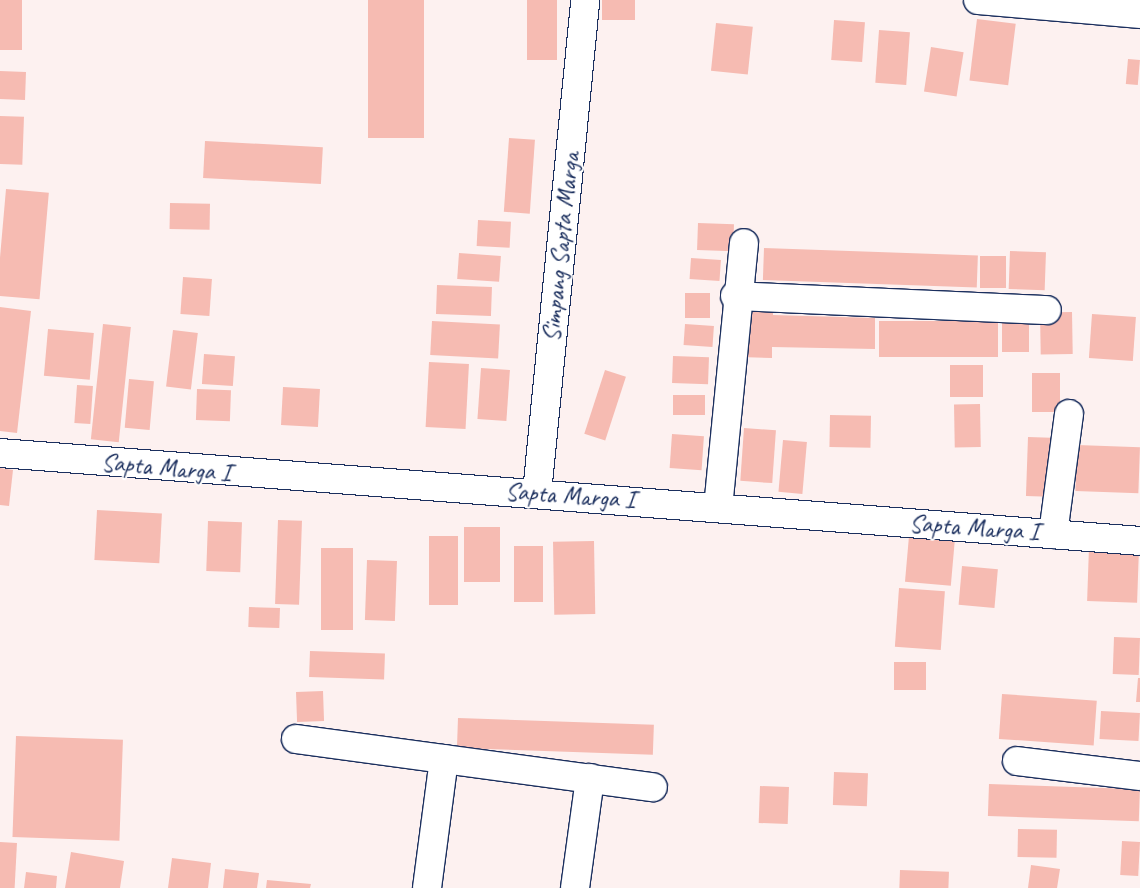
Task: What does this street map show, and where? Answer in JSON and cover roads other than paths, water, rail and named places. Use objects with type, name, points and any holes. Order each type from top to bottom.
[{"type":"street","name":"Simpang Sapta Marga","points":[[537,494],[585,0]]},
{"type":"street","points":[[978,0],[1036,3],[1140,14]]},
{"type":"street","points":[[718,508],[735,296],[744,243]]},
{"type":"street","points":[[735,296],[1047,310]]},
{"type":"street","points":[[1053,534],[1069,414]]},
{"type":"street","name":"Sapta Marga I","points":[[0,453],[1140,541]]},
{"type":"street","points":[[296,739],[654,787]]},
{"type":"street","points":[[427,888],[444,759]]},
{"type":"street","points":[[1017,761],[1140,776]]},
{"type":"street","points":[[575,888],[590,778]]}]
